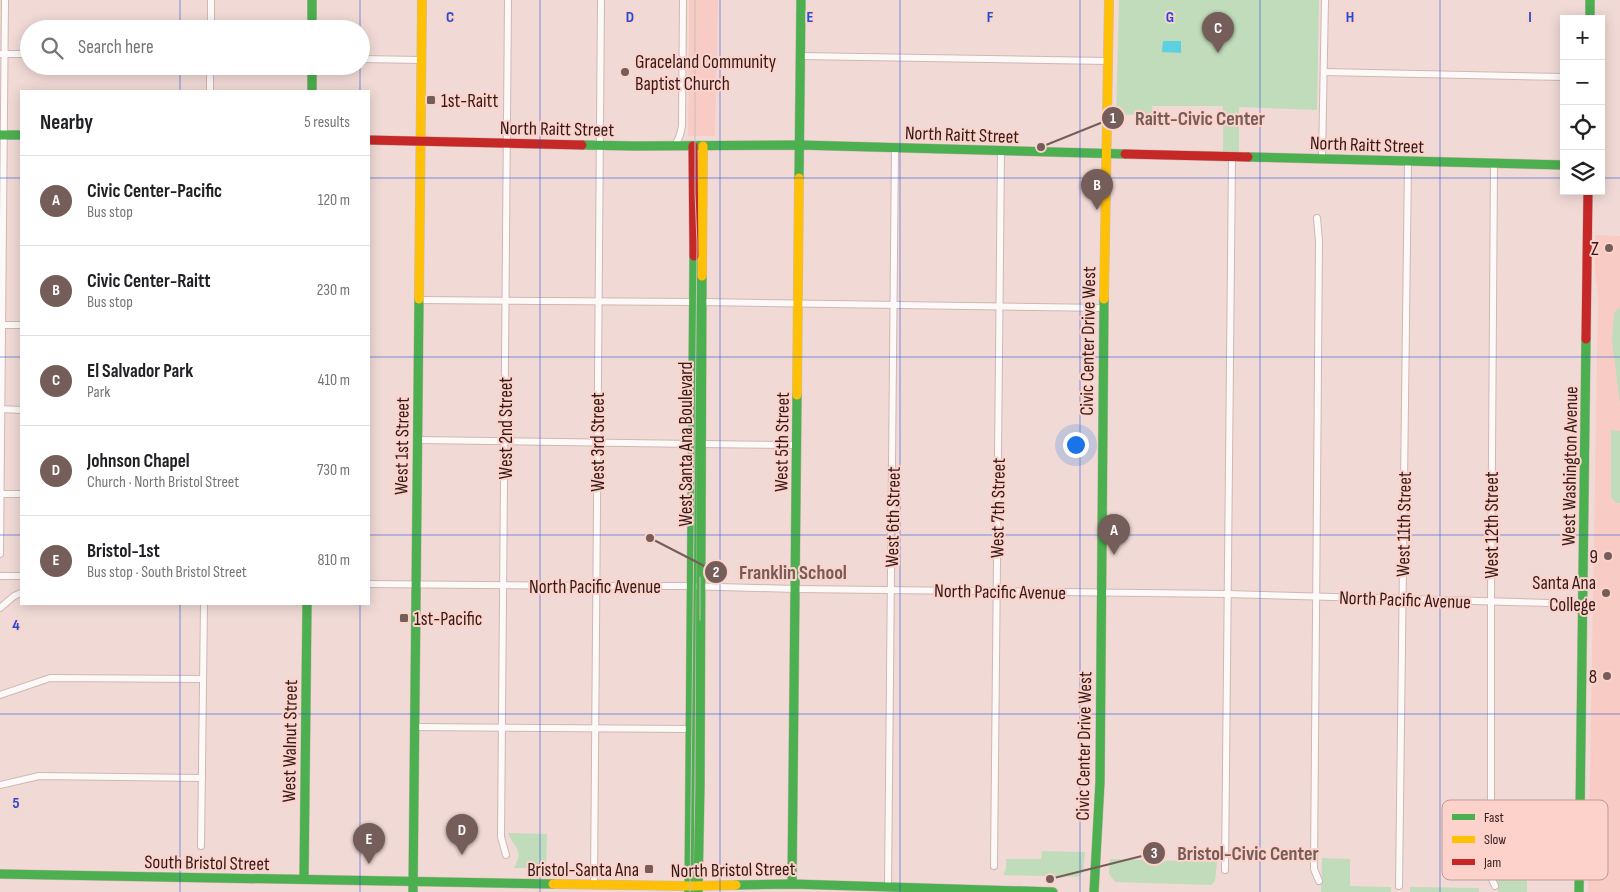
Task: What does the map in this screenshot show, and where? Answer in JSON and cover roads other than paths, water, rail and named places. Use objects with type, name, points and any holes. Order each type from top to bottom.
[{"type":"main road","points":[[312,0],[312,20]]},
{"type":"main road","name":"West 1st Street","points":[[413,892],[422,0]]},
{"type":"main road","name":"West 5th Street","points":[[792,884],[801,0]]},
{"type":"main road","name":"Civic Center Drive West","points":[[1094,892],[1099,826],[1109,0]]},
{"type":"main road","points":[[1590,0],[1590,15]]},
{"type":"main road","points":[[312,75],[312,90]]},
{"type":"main road","points":[[2,135],[20,135]]},
{"type":"main road","name":"North Raitt Street","points":[[370,140],[600,146],[800,145],[1560,165]]},
{"type":"main road","name":"West Santa Ana Boulevard","points":[[693,146],[698,302]]},
{"type":"main road","name":"West Santa Ana Boulevard","points":[[694,889],[698,302],[703,146]]},
{"type":"main road","name":"West Washington Avenue","points":[[1581,800],[1588,195]]},
{"type":"main road","name":"West Santa Ana Boulevard","points":[[694,889],[691,729],[696,586]]},
{"type":"main road","name":"West Walnut Street","points":[[304,879],[307,605]]},
{"type":"main road","name":"South Bristol Street","points":[[0,874],[413,882]]},
{"type":"main road","name":"North Bristol Street","points":[[413,882],[594,884],[694,889],[792,884],[1053,892]]},
{"type":"street","points":[[0,554],[2,54],[5,0]]},
{"type":"street","points":[[211,0],[211,20]]},
{"type":"street","name":"West 2nd Street","points":[[506,855],[501,837],[508,0]]},
{"type":"street","name":"West 3rd Street","points":[[594,884],[601,0]]},
{"type":"street","points":[[675,146],[682,126],[683,0]]},
{"type":"street","points":[[1322,159],[1325,0]]},
{"type":"street","points":[[2,54],[20,54]]},
{"type":"street","points":[[801,56],[1108,61]]},
{"type":"street","points":[[370,59],[421,60]]},
{"type":"street","points":[[1324,72],[1560,77]]},
{"type":"street","points":[[210,75],[210,90]]},
{"type":"street","name":"West 6th Street","points":[[888,887],[896,148]]},
{"type":"street","name":"West 7th Street","points":[[994,866],[1001,151]]},
{"type":"street","points":[[1225,870],[1232,157]]},
{"type":"street","name":"West 11th Street","points":[[1399,886],[1408,161]]},
{"type":"street","name":"West 12th Street","points":[[1491,800],[1494,164]]},
{"type":"street","points":[[1317,218],[1319,240],[1314,869],[1319,881]]},
{"type":"street","points":[[418,300],[1104,308]]},
{"type":"street","points":[[2,325],[20,325]]},
{"type":"street","points":[[2,409],[20,410]]},
{"type":"street","points":[[417,440],[797,445]]},
{"type":"street","points":[[0,494],[20,494]]},
{"type":"street","points":[[0,576],[20,576]]},
{"type":"street","name":"North Pacific Avenue","points":[[370,584],[696,586],[1227,594],[1584,604]]},
{"type":"street","points":[[0,608],[20,593]]},
{"type":"street","points":[[201,846],[204,605]]},
{"type":"street","points":[[0,695],[50,678],[203,679]]},
{"type":"street","points":[[414,727],[691,729]]},
{"type":"street","points":[[0,785],[39,776],[202,778]]},
{"type":"street","name":"West 12th Street","points":[[1492,880],[1495,886]]},
{"type":"water","points":[[1163,41],[1181,41],[1181,53],[1162,52]]},
{"type":"tram line","points":[[690,892],[697,244],[695,193],[695,0]]},
{"type":"tram line","points":[[700,577],[700,620]]},
{"type":"place","name":"El Salvador Park","points":[[1218,53]]},
{"type":"place","name":"Graceland Community Baptist Church","points":[[625,72]]},
{"type":"place","name":"1st-Raitt","points":[[431,100]]},
{"type":"place","name":"Raitt-Civic Center","points":[[1041,147]]},
{"type":"place","name":"Civic Center-Raitt","points":[[1097,210]]},
{"type":"place","name":"Z","points":[[1609,248]]},
{"type":"place","name":"Franklin School","points":[[650,538]]},
{"type":"place","name":"Civic Center-Pacific","points":[[1114,555]]},
{"type":"place","name":"9","points":[[1608,556]]},
{"type":"place","name":"Santa Ana College","points":[[1606,593]]},
{"type":"place","name":"1st-Pacific","points":[[404,618]]},
{"type":"place","name":"8","points":[[1607,676]]},
{"type":"place","name":"Johnson Chapel","points":[[462,855]]},
{"type":"place","name":"Bristol-1st","points":[[369,864]]},
{"type":"place","name":"Bristol-Santa Ana","points":[[649,869]]},
{"type":"place","name":"Bristol-Civic Center","points":[[1050,879]]}]
